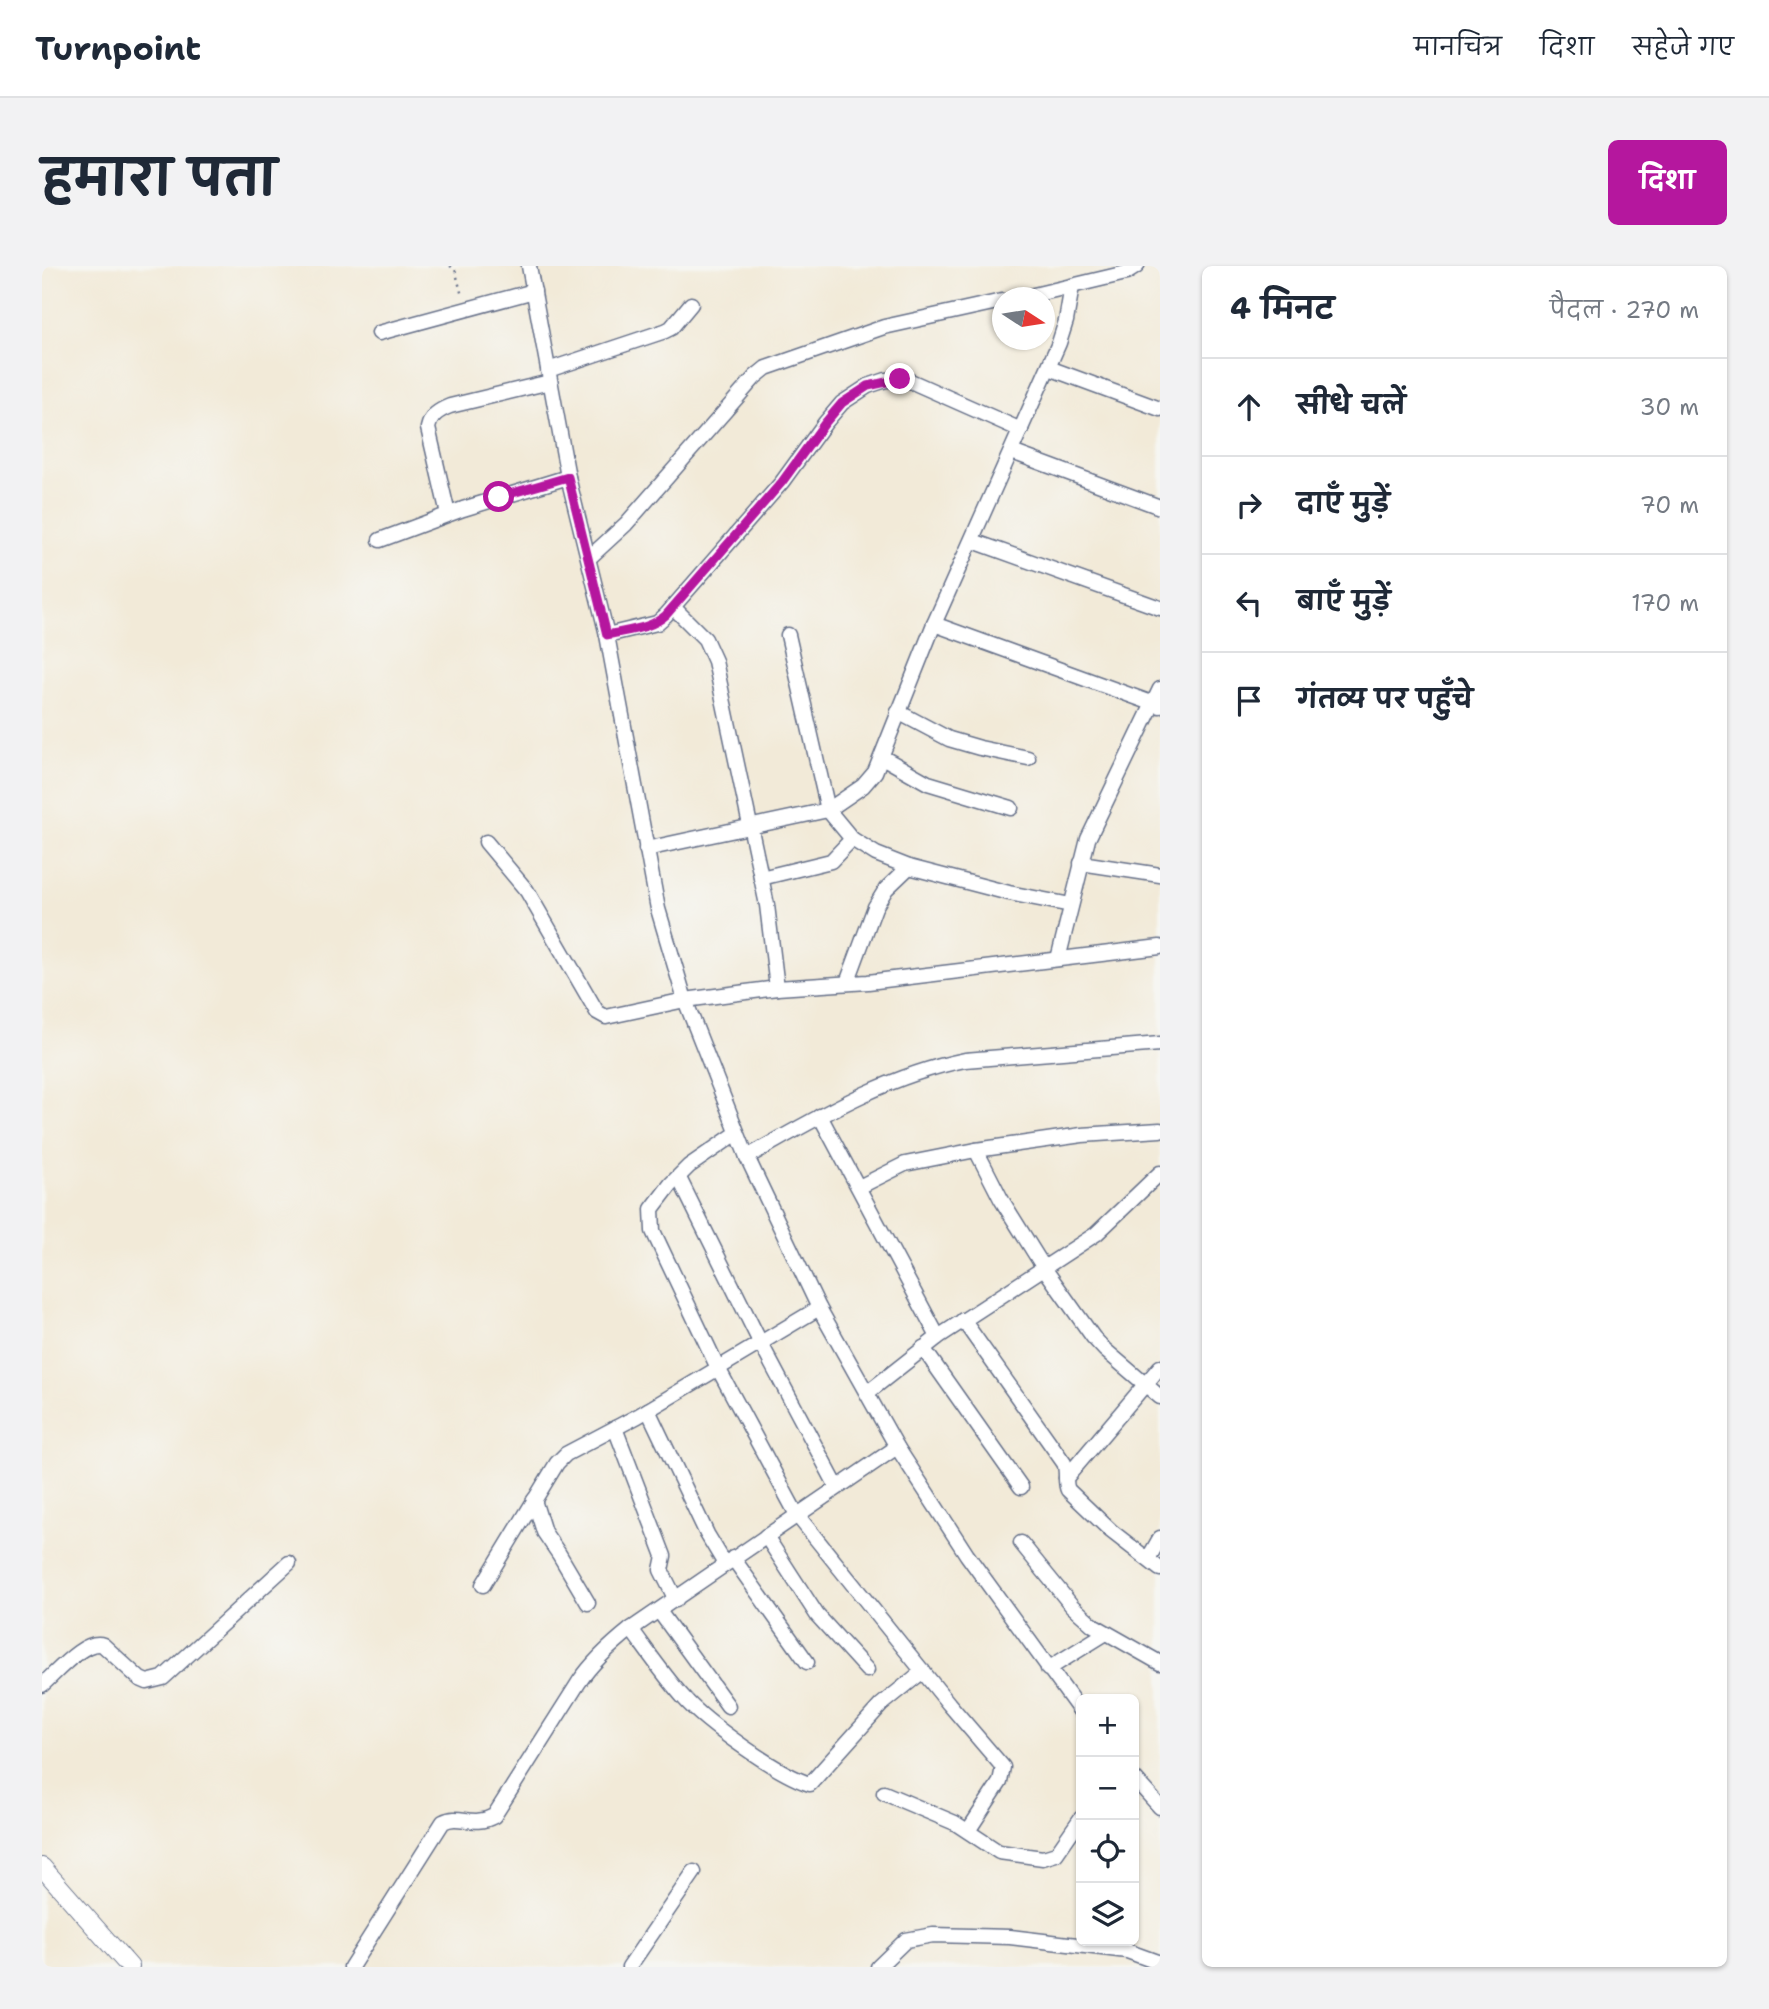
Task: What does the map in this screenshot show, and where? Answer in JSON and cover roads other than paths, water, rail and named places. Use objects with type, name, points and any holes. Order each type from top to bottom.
[{"type":"street","points":[[529,266],[568,477],[607,635],[658,909],[685,1000],[747,1157],[819,1308],[897,1447],[967,1555],[1076,1705]]},
{"type":"street","points":[[1055,290],[1126,273],[1137,266]]},
{"type":"street","points":[[646,849],[828,810],[863,786],[882,757],[934,625],[1049,368],[1063,332],[1072,286]]},
{"type":"street","points":[[379,332],[534,291]]},
{"type":"street","points":[[448,514],[428,428],[437,411],[549,376],[665,331],[671,328],[691,304]]},
{"type":"street","points":[[589,558],[626,524],[755,377],[766,368],[884,327],[992,304]]},
{"type":"street","points":[[1049,368],[1160,408]]},
{"type":"street","points":[[607,635],[657,623],[782,482],[842,403],[868,386],[886,380],[908,380],[1021,430]]},
{"type":"street","points":[[1012,452],[1160,507]]},
{"type":"street","points":[[380,540],[448,514],[568,477]]},
{"type":"street","points":[[973,541],[1160,608]]},
{"type":"street","points":[[673,607],[705,639],[715,661],[769,920],[776,988]]},
{"type":"street","points":[[934,625],[1157,706]]},
{"type":"street","points":[[788,635],[828,810],[852,839],[876,854],[909,867],[999,891],[1071,905]]},
{"type":"street","points":[[1058,960],[1088,839],[1157,706],[1160,689]]},
{"type":"street","points":[[898,712],[949,739],[1028,758]]},
{"type":"street","points":[[882,757],[928,783],[1011,808]]},
{"type":"street","points":[[761,878],[831,861],[852,839]]},
{"type":"street","points":[[486,842],[527,891],[601,1016],[616,1016],[685,1000],[776,988],[847,983],[1160,947]]},
{"type":"street","points":[[1081,863],[1160,875]]},
{"type":"street","points":[[847,983],[875,906],[886,890],[909,867]]},
{"type":"street","points":[[747,1157],[820,1116],[900,1078],[943,1065],[965,1060],[1160,1044]]},
{"type":"street","points":[[820,1116],[938,1336]]},
{"type":"street","points":[[859,1187],[905,1164],[976,1150],[1082,1135],[1160,1130]]},
{"type":"street","points":[[737,1133],[689,1166],[678,1178],[652,1209],[653,1231],[718,1368],[797,1515],[1003,1767],[1003,1777],[968,1832]]},
{"type":"street","points":[[976,1150],[1001,1199],[1044,1268],[1093,1337],[1160,1397]]},
{"type":"street","points":[[678,1178],[837,1488]]},
{"type":"street","points":[[867,1393],[938,1336],[1096,1234],[1158,1179]]},
{"type":"street","points":[[483,1585],[557,1462],[566,1454],[648,1410],[819,1308]]},
{"type":"street","points":[[963,1320],[1064,1463],[1068,1490],[1111,1531],[1160,1569]]},
{"type":"street","points":[[923,1348],[1021,1487]]},
{"type":"street","points":[[1066,1478],[1160,1367]]},
{"type":"street","points":[[648,1410],[707,1534],[807,1662]]},
{"type":"street","points":[[615,1427],[664,1556],[661,1570],[676,1600]]},
{"type":"street","points":[[351,1967],[443,1822],[453,1818],[473,1823],[494,1816],[590,1665],[631,1629],[897,1447]]},
{"type":"street","points":[[534,1500],[544,1532],[588,1603]]},
{"type":"street","points":[[765,1536],[817,1615],[867,1670]]},
{"type":"street","points":[[1147,1559],[1160,1538]]},
{"type":"street","points":[[1021,1542],[1072,1606],[1106,1633],[1160,1663]]},
{"type":"street","points":[[42,1685],[84,1647],[97,1643],[103,1645],[140,1679],[147,1682],[163,1678],[289,1563]]},
{"type":"street","points":[[659,1611],[729,1706]]},
{"type":"street","points":[[631,1629],[684,1699],[706,1719],[762,1758],[810,1784],[881,1705],[923,1671]]},
{"type":"street","points":[[1048,1669],[1106,1633]]},
{"type":"street","points":[[1139,1784],[1160,1807]]},
{"type":"street","points":[[884,1793],[954,1823],[999,1852],[1043,1858],[1056,1854],[1080,1820]]},
{"type":"street","points":[[42,1867],[130,1967]]},
{"type":"street","points":[[629,1967],[694,1872]]},
{"type":"street","points":[[878,1967],[906,1940],[933,1935],[1010,1937],[1127,1951],[1160,1966]]}]
